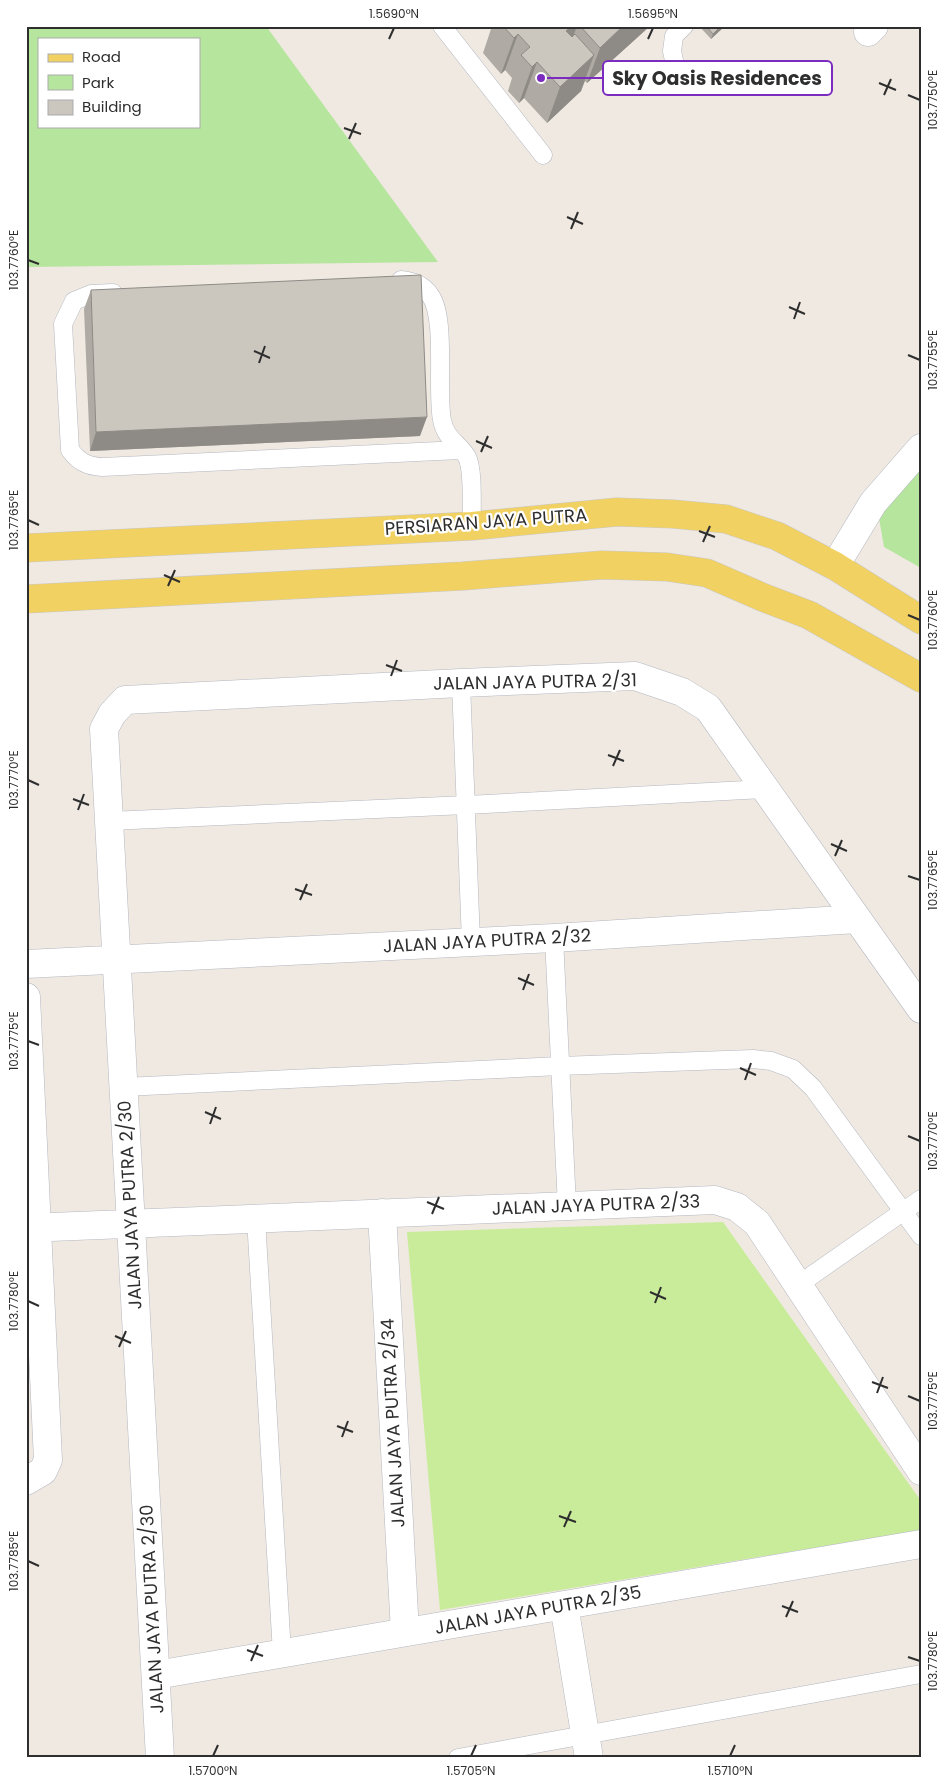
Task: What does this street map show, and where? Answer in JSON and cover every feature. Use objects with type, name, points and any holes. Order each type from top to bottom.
[{"type":"main road","name":"PERSIARAN JAYA PUTRA","points":[[26,548],[472,526],[617,512],[726,519],[777,536],[834,566],[921,620]]},
{"type":"main road","points":[[26,599],[463,576],[602,565],[668,567],[707,573],[810,615],[921,678]]},
{"type":"street","points":[[834,566],[873,502],[921,448]]},
{"type":"street","name":"JALAN JAYA PUTRA 2/31","points":[[112,714],[126,700],[635,676],[682,692],[708,708],[921,1009]]},
{"type":"street","name":"JALAN JAYA PUTRA 2/30","points":[[112,714],[104,729],[160,1758]]},
{"type":"street","name":"JALAN JAYA PUTRA 2/32","points":[[26,964],[554,938],[857,918]]},
{"type":"street","points":[[26,997],[35,1351],[48,1460],[43,1471],[26,1481]]},
{"type":"street","name":"JALAN JAYA PUTRA 2/33","points":[[32,1228],[715,1200],[737,1207],[757,1224],[921,1471]]},
{"type":"street","name":"JALAN JAYA PUTRA 2/34","points":[[382,1214],[405,1632]]},
{"type":"street","name":"JALAN JAYA PUTRA 2/35","points":[[156,1675],[921,1544]]},
{"type":"street","points":[[564,1605],[588,1746]]},
{"type":"lane","points":[[442,26],[543,155]]},
{"type":"lane","points":[[684,26],[674,36],[672,51],[675,65],[689,86]]},
{"type":"lane","points":[[382,279],[414,281],[431,296],[438,317],[442,420],[448,436],[467,458],[471,471],[472,526]]},
{"type":"lane","points":[[130,292],[92,294],[74,301],[63,324],[70,450],[77,459],[88,466],[102,467],[460,450]]},
{"type":"lane","points":[[461,683],[471,942]]},
{"type":"lane","points":[[109,821],[765,789]]},
{"type":"lane","points":[[554,938],[566,1206]]},
{"type":"lane","points":[[124,1087],[754,1058],[771,1061],[793,1069],[813,1088],[921,1236]]},
{"type":"lane","points":[[798,1285],[921,1199]]},
{"type":"lane","points":[[256,1219],[282,1653]]},
{"type":"lane","points":[[458,1758],[588,1746],[921,1674]]},
{"type":"green space","points":[[26,26],[266,26],[438,262],[26,267]]},
{"type":"green space","points":[[921,468],[921,568],[884,547],[878,512]]},
{"type":"green space","points":[[723,1222],[921,1501],[921,1530],[440,1610],[407,1232]]},
{"type":"building","points":[[503,26],[572,26],[566,31],[572,37],[575,34],[594,55],[560,87],[537,62],[532,67],[521,55],[530,47],[518,34],[514,38]]},
{"type":"building","points":[[582,26],[623,26],[600,48]]},
{"type":"building","points":[[706,26],[721,26],[713,34]]},
{"type":"building","points":[[421,275],[427,417],[96,432],[91,290]]},
{"type":"place","name":"Sky Oasis Residences","points":[[541,78]]}]
